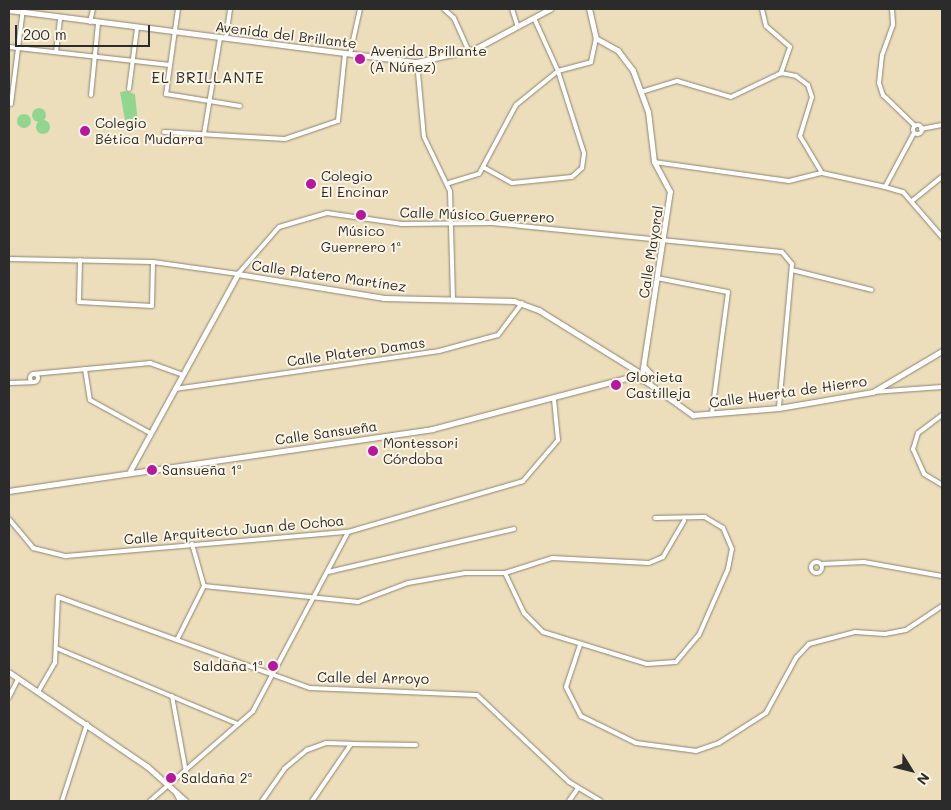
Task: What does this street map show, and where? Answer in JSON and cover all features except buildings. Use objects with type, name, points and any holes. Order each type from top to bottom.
[{"type":"street","points":[[90,22],[93,9]]},
{"type":"street","points":[[178,9],[166,94],[240,106]]},
{"type":"street","points":[[226,38],[230,9]]},
{"type":"street","points":[[164,132],[285,139],[338,121],[348,54],[360,9]]},
{"type":"street","points":[[444,9],[454,18],[469,52]]},
{"type":"street","points":[[512,9],[518,27]]},
{"type":"street","name":"Avenida del Brillante","points":[[9,10],[23,10],[90,22],[417,62],[469,52],[550,9]]},
{"type":"street","points":[[449,183],[479,174],[511,110],[558,71],[591,62],[596,39],[589,9]]},
{"type":"street","points":[[762,9],[766,26],[790,48],[781,73]]},
{"type":"street","points":[[892,9],[893,25],[882,55],[879,83],[883,95],[914,125],[921,129]]},
{"type":"street","points":[[12,104],[23,10]]},
{"type":"street","points":[[56,52],[60,18]]},
{"type":"street","points":[[484,167],[512,184],[572,177],[582,168],[584,153],[558,71],[534,18]]},
{"type":"street","points":[[91,95],[98,23]]},
{"type":"street","points":[[129,88],[137,28]]},
{"type":"street","points":[[204,134],[220,38]]},
{"type":"street","name":"Calle Mayoral","points":[[596,39],[628,60],[641,92],[654,162],[670,192],[645,368],[642,374]]},
{"type":"street","points":[[9,47],[170,66]]},
{"type":"street","points":[[417,62],[424,137],[449,183],[452,299]]},
{"type":"street","points":[[641,92],[677,81],[731,98],[781,73],[801,78],[812,92],[800,136],[822,173]]},
{"type":"street","points":[[884,188],[914,133],[914,125]]},
{"type":"street","points":[[914,133],[921,129],[942,126]]},
{"type":"street","points":[[654,162],[789,181],[822,173],[903,192],[942,237]]},
{"type":"street","points":[[912,201],[942,177]]},
{"type":"street","name":"Calle Músico Guerrero","points":[[130,471],[238,274],[279,227],[316,214],[402,224],[451,224],[664,239],[782,252],[791,260],[792,270]]},
{"type":"street","points":[[9,259],[153,262],[238,274]]},
{"type":"street","points":[[80,260],[79,302],[152,306],[153,262]]},
{"type":"street","points":[[779,408],[792,270],[872,290]]},
{"type":"street","name":"Calle Platero Martínez","points":[[238,274],[384,298],[522,303],[637,371]]},
{"type":"street","points":[[657,278],[728,292],[712,414]]},
{"type":"street","name":"Calle Platero Damas","points":[[175,389],[439,351],[498,335],[522,303]]},
{"type":"street","points":[[873,392],[942,351]]},
{"type":"street","points":[[9,384],[34,382],[38,377],[33,374],[150,363],[183,375]]},
{"type":"street","points":[[636,378],[637,371],[645,368],[650,374],[647,382]]},
{"type":"street","points":[[85,369],[90,400],[150,433]]},
{"type":"street","name":"Calle Sansueña","points":[[9,491],[32,491],[130,471],[432,429],[636,378],[642,374]]},
{"type":"street","name":"Calle Huerta de Hierro","points":[[636,378],[647,382],[686,413],[712,414],[779,408],[873,392],[942,387]]},
{"type":"street","points":[[891,382],[892,390]]},
{"type":"street","name":"Calle Arquitecto Juan de Ochoa","points":[[9,519],[28,544],[58,556],[348,532],[523,481],[558,440],[554,398]]},
{"type":"street","points":[[942,415],[918,433],[913,448],[924,474],[942,485]]},
{"type":"street","points":[[505,573],[536,626],[580,645],[657,666],[676,662],[687,654],[728,569],[732,549],[723,528],[712,520],[697,516],[684,521],[655,518]]},
{"type":"street","points":[[204,586],[358,602],[438,577],[505,573],[552,558],[656,561],[667,551],[684,521]]},
{"type":"street","points":[[328,572],[514,529]]},
{"type":"street","points":[[150,801],[170,787],[253,711],[315,598],[348,532]]},
{"type":"street","points":[[177,640],[204,586],[192,544]]},
{"type":"street","points":[[821,564],[864,562],[942,576]]},
{"type":"street","name":"Calle del Arroyo","points":[[56,648],[58,597],[315,688],[477,695],[578,788],[602,801]]},
{"type":"street","points":[[580,645],[566,687],[581,716],[636,743],[696,751],[766,713],[796,658],[809,644],[855,632],[894,633],[915,626],[940,611],[942,606]]},
{"type":"street","points":[[38,692],[53,670],[56,648],[238,724]]},
{"type":"street","points":[[9,672],[87,724],[170,787],[180,801]]},
{"type":"street","points":[[9,697],[18,678]]},
{"type":"street","points":[[172,696],[186,772]]},
{"type":"street","points":[[62,801],[87,724]]},
{"type":"street","points":[[262,801],[284,769],[307,750],[326,743],[416,745]]},
{"type":"street","points":[[312,801],[351,744]]},
{"type":"street","points":[[568,801],[578,788]]},
{"type":"street","points":[[176,794],[186,801]]},
{"type":"green space","points":[[125,91],[135,94],[138,124],[126,126],[120,92]]},
{"type":"green space","points":[[39,108],[44,110],[46,115],[44,120],[39,122],[34,120],[32,115],[34,110]]},
{"type":"green space","points":[[24,114],[29,116],[31,121],[29,126],[24,128],[19,126],[17,121],[19,116]]},
{"type":"green space","points":[[43,120],[48,122],[50,127],[48,132],[43,134],[38,132],[36,127],[38,122]]},
{"type":"place","name":"Avenida Brillante (A Núñez)","points":[[360,59]]},
{"type":"place","name":"Colegio Bética Mudarra","points":[[85,131]]},
{"type":"place","name":"Colegio El Encinar","points":[[311,184]]},
{"type":"place","name":"Músico Guerrero 1ª","points":[[361,215]]},
{"type":"place","name":"Glorieta Castilleja","points":[[616,385]]},
{"type":"place","name":"Montessori Córdoba","points":[[373,451]]},
{"type":"place","name":"Sansueña 1ª","points":[[152,470]]},
{"type":"place","name":"Saldaña 1ª","points":[[273,666]]},
{"type":"place","name":"Saldaña 2ª","points":[[171,778]]},
{"type":"district","name":"EL BRILLANTE","points":[[208,78]]}]
